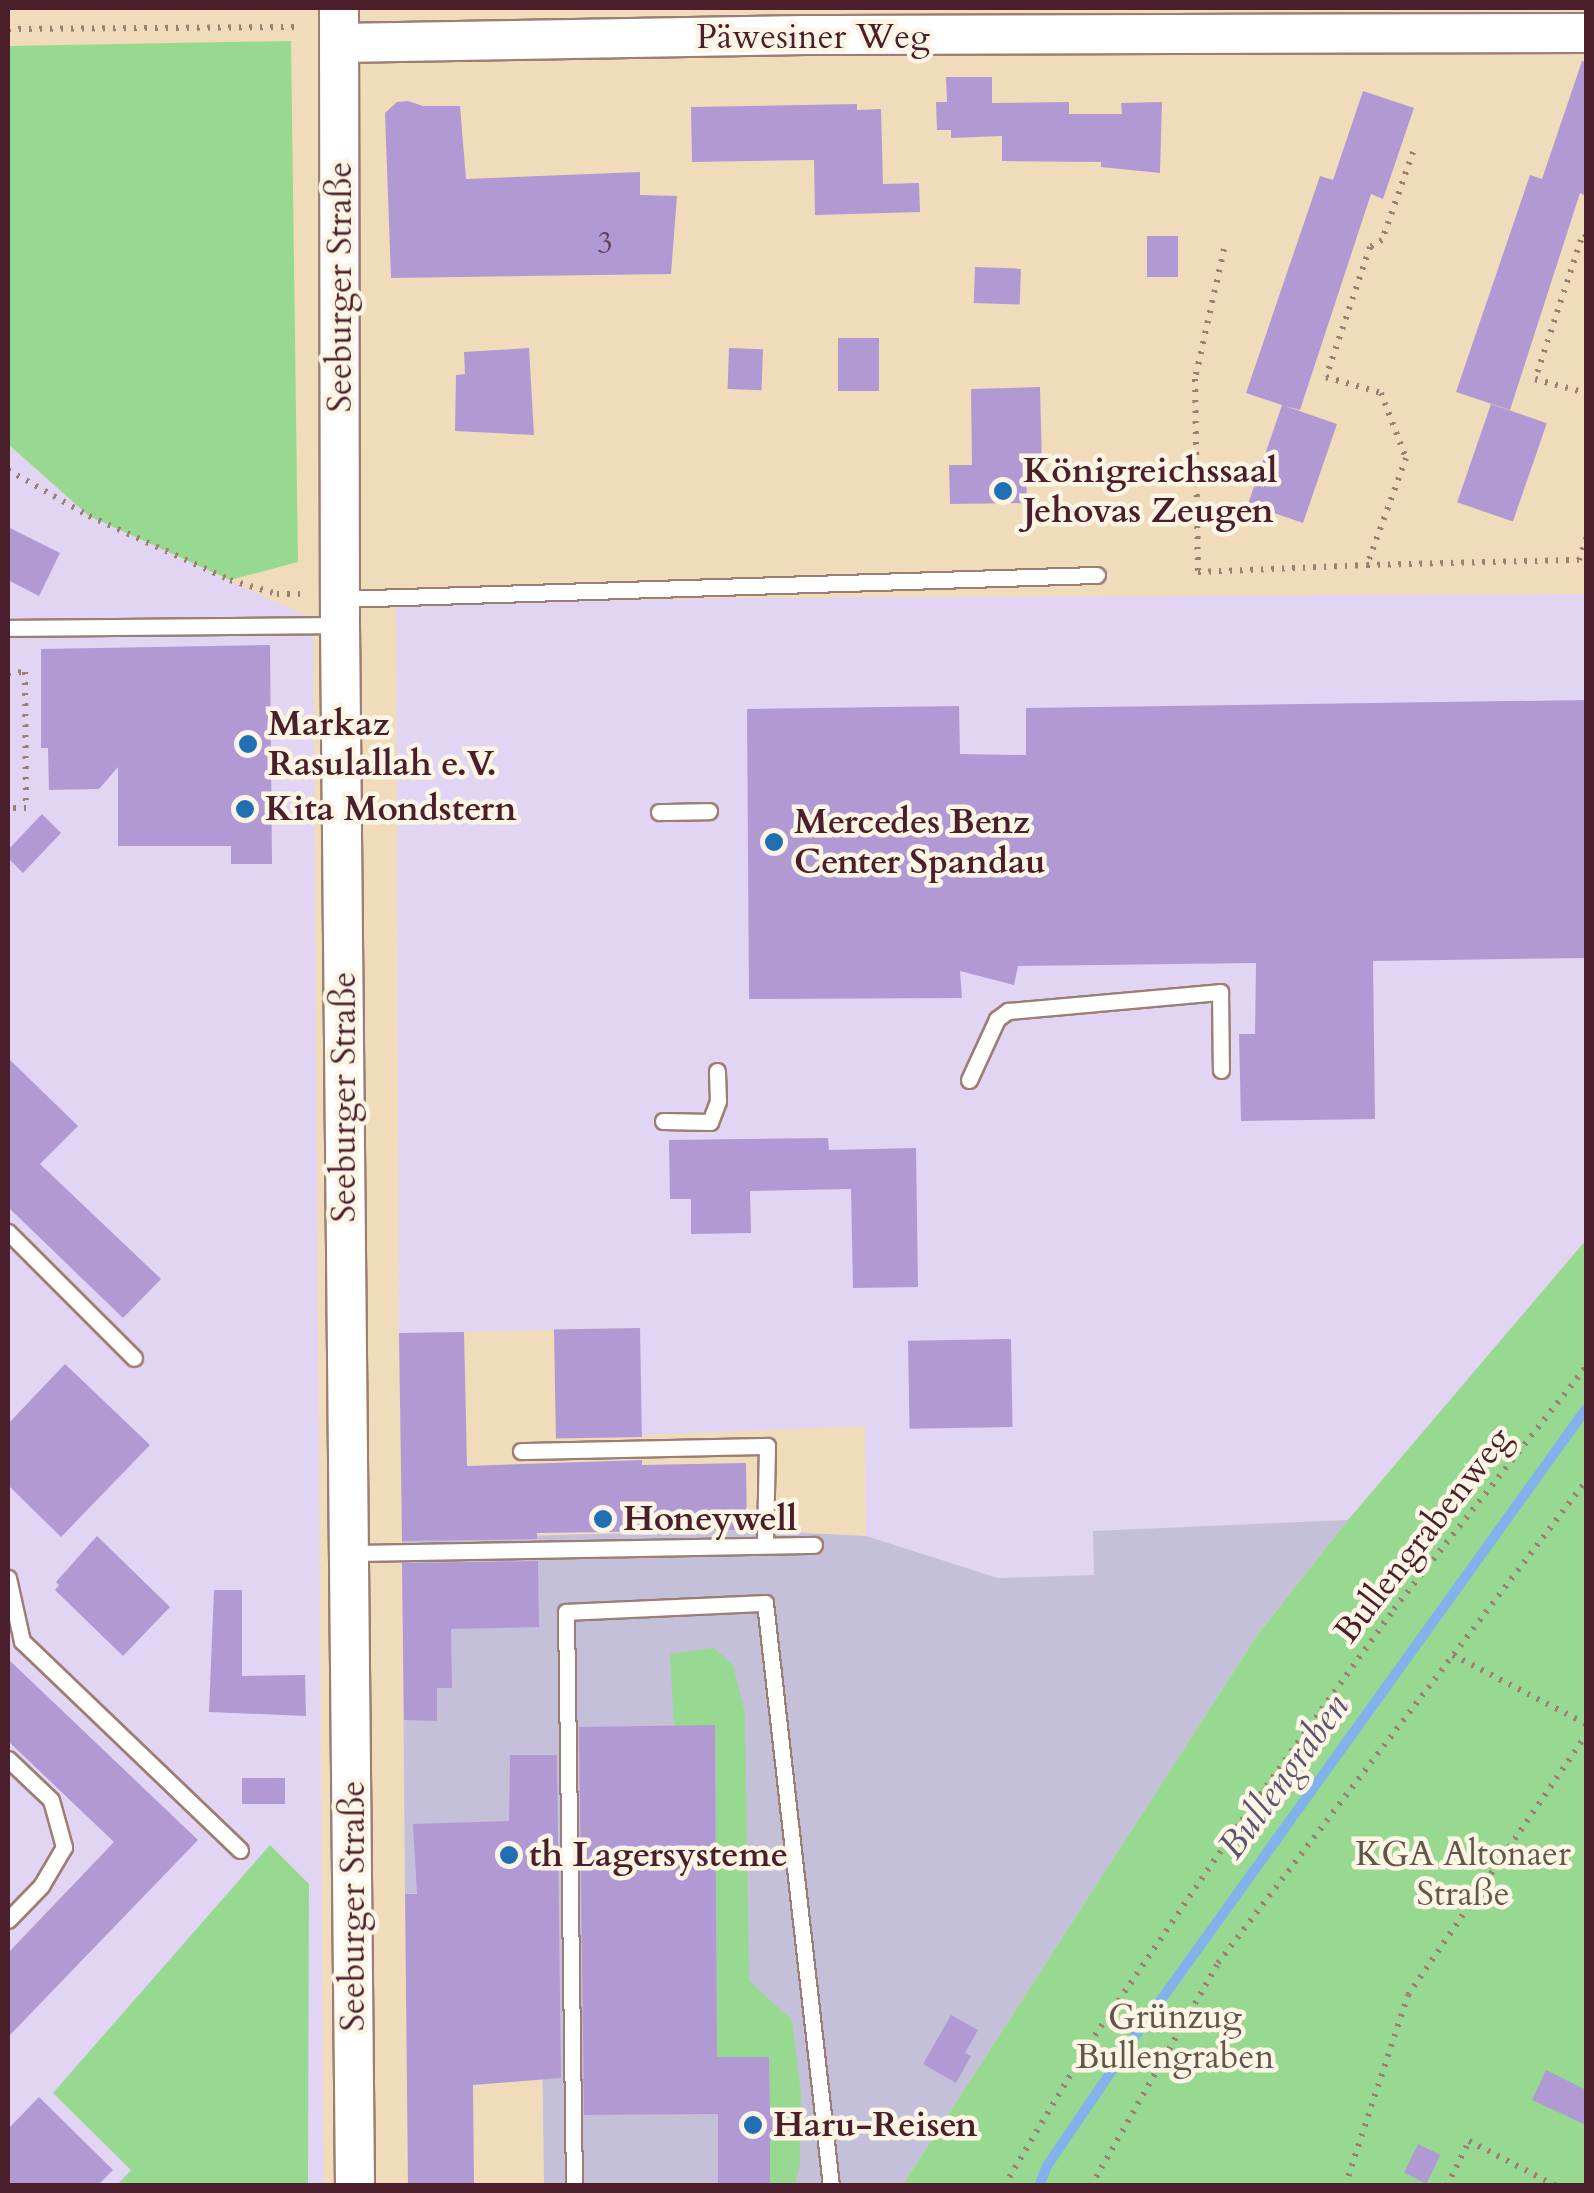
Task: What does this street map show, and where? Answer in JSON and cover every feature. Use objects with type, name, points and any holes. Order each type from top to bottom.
[{"type":"street","name":"Päwesiner Weg","points":[[340,26],[805,35],[1586,33]]},
{"type":"street","name":"Seeburger Straße","points":[[340,26],[328,606],[350,1553],[355,2186]]},
{"type":"lane","points":[[8,628],[328,606],[1097,576]]},
{"type":"lane","points":[[658,812],[709,810]]},
{"type":"lane","points":[[968,1080],[996,1020],[1008,1011],[1220,992],[1221,1070]]},
{"type":"lane","points":[[663,1121],[710,1122],[718,1101],[718,1071]]},
{"type":"lane","points":[[8,1232],[134,1358]]},
{"type":"lane","points":[[521,1451],[768,1446],[764,1544]]},
{"type":"lane","points":[[350,1553],[814,1545]]},
{"type":"lane","points":[[8,1578],[22,1641],[240,1850]]},
{"type":"lane","points":[[574,2186],[566,1612],[764,1604],[831,2186]]},
{"type":"lane","points":[[8,1759],[52,1800],[64,1847],[41,1886],[8,1920]]},
{"type":"path","points":[[8,29],[301,28]]},
{"type":"path","points":[[1368,565],[1406,458],[1381,393],[1326,377],[1370,246],[1382,240],[1413,152]]},
{"type":"path","points":[[1586,236],[1581,240],[1535,380],[1586,393]]},
{"type":"path","points":[[1224,249],[1196,379],[1198,572],[1583,560],[1586,538]]},
{"type":"path","points":[[8,470],[89,516],[230,580],[328,606]]},
{"type":"path","points":[[8,673],[25,672],[26,808],[8,808]]},
{"type":"path","name":"Bullengrabenweg","points":[[1004,2186],[1088,2044],[1252,1805],[1394,1609],[1586,1367]]},
{"type":"path","points":[[1091,2186],[1218,1963],[1586,1480]]},
{"type":"path","points":[[1453,1655],[1586,1724]]},
{"type":"path","points":[[1345,2186],[1408,1995],[1586,1735]]},
{"type":"path","points":[[1446,2186],[1469,2141],[1556,2186]]},
{"type":"shaded area","points":[[8,444],[89,516],[313,619],[324,2185],[8,2185]]},
{"type":"shaded area","points":[[1586,594],[1586,1240],[1348,1520],[1094,1531],[1095,1575],[997,1578],[866,1536],[865,1426],[642,1435],[639,1328],[399,1333],[396,606],[726,598]]},
{"type":"shaded area","points":[[1348,1520],[1258,1634],[902,2186],[544,2185],[540,1889],[405,1894],[402,1539],[747,1530],[866,1536],[998,1578],[1094,1575],[1093,1531]]},
{"type":"green space","points":[[291,41],[298,562],[230,580],[89,516],[8,444],[8,46]]},
{"type":"green space","name":"Grünzug Bullengraben","points":[[1586,1240],[1586,2185],[902,2186],[1258,1634],[1348,1520]]},
{"type":"green space","points":[[714,1648],[733,1665],[745,1713],[749,1981],[792,2020],[801,2095],[800,2164],[795,2185],[770,2185],[770,2140],[776,2139],[776,2112],[770,2111],[769,2057],[711,2060],[717,2028],[715,1726],[674,1726],[670,1654]]},
{"type":"green space","points":[[270,1845],[309,1884],[308,2185],[117,2185],[131,2170],[53,2093]]},
{"type":"building","points":[[1582,61],[1586,62],[1586,196],[1580,193],[1510,410],[1456,392],[1530,175],[1542,179]]},
{"type":"building","points":[[946,77],[992,77],[992,103],[1069,102],[1069,114],[1122,114],[1121,103],[1162,102],[1160,173],[1101,167],[1101,162],[1002,161],[1002,136],[951,138],[951,130],[937,130],[936,102],[947,102]]},
{"type":"building","points":[[1363,91],[1414,108],[1383,199],[1371,194],[1300,410],[1285,406],[1337,424],[1303,523],[1248,504],[1282,405],[1246,393],[1320,176],[1333,180]]},
{"type":"building","points":[[397,102],[423,106],[460,106],[466,179],[640,172],[640,195],[677,196],[671,274],[391,278],[385,113]]},
{"type":"building","points":[[857,104],[857,110],[881,109],[883,184],[919,183],[920,212],[815,215],[814,160],[692,162],[691,107]]},
{"type":"building","points":[[1147,236],[1178,236],[1178,277],[1147,277]]},
{"type":"building","points":[[975,267],[1021,269],[1020,305],[974,303]]},
{"type":"building","points":[[838,338],[879,338],[879,391],[838,391]]},
{"type":"building","points":[[529,348],[534,435],[455,431],[456,375],[465,374],[464,352]]},
{"type":"building","points":[[729,348],[763,349],[762,390],[728,389]]},
{"type":"building","points":[[1040,387],[1042,467],[1026,467],[1027,503],[950,504],[949,465],[972,465],[971,389]]},
{"type":"building","points":[[1491,404],[1547,423],[1513,522],[1457,502]]},
{"type":"building","points":[[8,527],[60,553],[39,596],[8,580]]},
{"type":"building","points":[[270,645],[272,864],[231,864],[231,846],[118,846],[118,767],[99,789],[49,790],[48,748],[41,748],[41,649]]},
{"type":"building","points":[[1586,700],[1586,958],[1373,961],[1375,1119],[1241,1121],[1239,1034],[1255,1034],[1256,963],[1018,966],[1014,985],[960,971],[962,998],[749,999],[747,709],[959,706],[960,754],[1026,755],[1026,708]]},
{"type":"building","points":[[42,814],[61,833],[23,873],[8,858],[8,850]]},
{"type":"building","points":[[8,1058],[78,1126],[40,1164],[161,1279],[123,1318],[8,1207]]},
{"type":"building","points":[[828,1138],[829,1150],[916,1148],[918,1287],[853,1288],[851,1189],[750,1191],[751,1233],[691,1234],[691,1199],[670,1199],[669,1140]]},
{"type":"building","points":[[640,1328],[642,1437],[556,1438],[554,1330]]},
{"type":"building","points":[[464,1332],[467,1466],[642,1460],[642,1465],[746,1463],[747,1530],[537,1533],[537,1539],[402,1541],[399,1333]]},
{"type":"building","points":[[1011,1339],[1013,1427],[910,1429],[908,1341]]},
{"type":"building","points":[[65,1364],[150,1445],[61,1537],[8,1485],[8,1424]]},
{"type":"building","points":[[97,1536],[170,1607],[123,1656],[55,1590],[59,1585],[56,1582]]},
{"type":"building","points":[[538,1561],[539,1627],[451,1629],[452,1688],[437,1688],[437,1721],[404,1720],[402,1563]]},
{"type":"building","points":[[214,1590],[242,1590],[242,1676],[305,1675],[306,1716],[209,1712]]},
{"type":"building","points":[[8,1659],[198,1840],[8,2037],[8,1953],[114,1842],[8,1741]]},
{"type":"building","points":[[715,1725],[717,2057],[769,2057],[770,2111],[776,2111],[776,2140],[770,2140],[770,2186],[718,2186],[718,2114],[584,2115],[579,1727]]},
{"type":"building","points":[[510,1755],[557,1755],[561,2078],[473,2085],[474,2186],[408,2186],[405,1894],[417,1894],[413,1824],[509,1821]]},
{"type":"building","points":[[242,1778],[285,1778],[285,1804],[242,1804]]},
{"type":"building","points":[[951,2015],[978,2030],[965,2053],[971,2056],[956,2083],[923,2064]]},
{"type":"building","points":[[1546,2070],[1586,2090],[1586,2125],[1532,2100]]},
{"type":"building","points":[[39,2097],[113,2170],[97,2186],[8,2186],[8,2129]]},
{"type":"building","points":[[1418,2144],[1440,2155],[1426,2184],[1404,2173]]},
{"type":"waterway","name":"Bullengraben","points":[[1039,2186],[1047,2166],[1138,2032],[1586,1409]]},
{"type":"place","name":"Königreichssaal Jehovas Zeugen","points":[[1003,491]]},
{"type":"place","name":"Markaz Rasulallah e.V.","points":[[248,744]]},
{"type":"place","name":"Kita Mondstern","points":[[245,809]]},
{"type":"place","name":"Mercedes Benz Center Spandau","points":[[774,842]]},
{"type":"place","name":"Honeywell","points":[[603,1519]]},
{"type":"place","name":"th Lagersysteme","points":[[509,1855]]},
{"type":"place","name":"Haru-Reisen","points":[[753,2125]]},
{"type":"park label","name":"KGA Altonaer Straße","points":[[1463,1874]]}]
